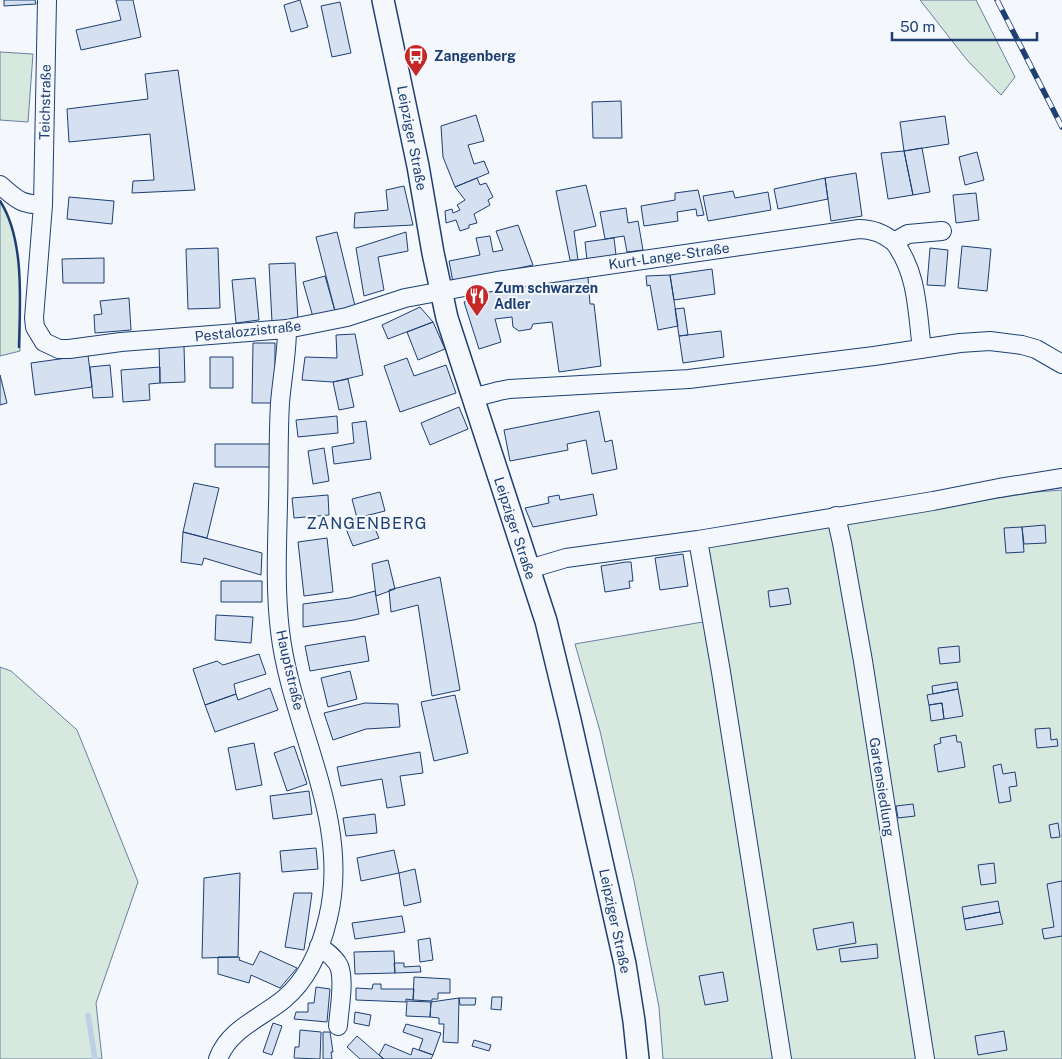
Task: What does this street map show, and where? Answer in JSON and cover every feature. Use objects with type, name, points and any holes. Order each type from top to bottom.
[{"type":"street","name":"Teichstraße","points":[[47,0],[43,205],[34,318],[38,335],[51,347]]},
{"type":"street","name":"Leipziger Straße","points":[[383,0],[418,166],[441,291],[472,398],[546,621],[570,720],[625,964],[638,1059]]},
{"type":"street","points":[[0,185],[17,200],[29,204],[43,205]]},
{"type":"street","name":"Kurt-Lange-Straße","points":[[441,291],[547,273],[858,229],[869,229],[878,232],[894,242]]},
{"type":"street","points":[[922,349],[917,302],[911,274],[901,251],[894,242],[908,234],[942,231]]},
{"type":"street","name":"Pestalozzistraße","points":[[51,347],[69,349],[121,342],[287,329],[340,318],[404,298],[441,291]]},
{"type":"street","name":"Hauptstraße","points":[[218,1059],[221,1051],[235,1033],[284,999],[295,989],[310,966],[319,946],[328,917],[333,885],[333,850],[319,781],[282,649],[278,610],[277,545],[280,404],[287,329]]},
{"type":"street","points":[[472,398],[499,390],[689,379],[990,341],[1022,344],[1043,352],[1062,364]]},
{"type":"street","points":[[529,568],[566,558],[698,540],[966,496],[999,488],[1062,478]]},
{"type":"street","name":"Gartensiedlung","points":[[836,516],[861,652],[925,1059]]},
{"type":"street","points":[[698,540],[782,1059]]},
{"type":"street","points":[[319,946],[332,956],[338,965],[341,976],[338,1026]]},
{"type":"shaded area","points":[[920,0],[976,0],[1015,77],[1001,95],[967,60]]},
{"type":"shaded area","points":[[0,52],[33,54],[28,122],[0,120]]},
{"type":"shaded area","points":[[0,201],[14,235],[17,254],[20,351],[0,356]]},
{"type":"shaded area","points":[[1062,490],[1062,1059],[663,1059],[659,1007],[634,881],[600,731],[575,644],[720,619],[708,544],[1036,492]]},
{"type":"shaded area","points":[[0,667],[11,671],[77,730],[138,882],[96,1003],[102,1059],[0,1059]]},
{"type":"building","points":[[4,0],[35,0],[36,4],[4,6]]},
{"type":"building","points":[[116,0],[133,0],[141,37],[81,50],[76,30],[121,20]]},
{"type":"building","points":[[300,0],[308,27],[291,32],[284,5]]},
{"type":"building","points":[[340,2],[351,53],[332,57],[321,6]]},
{"type":"building","points":[[178,70],[195,190],[132,193],[133,181],[154,180],[150,134],[69,142],[67,109],[148,99],[145,74]]},
{"type":"building","points":[[621,101],[622,138],[593,138],[592,102]]},
{"type":"building","points":[[476,115],[484,141],[468,145],[474,164],[484,161],[489,173],[455,187],[443,157],[441,126]]},
{"type":"building","points":[[945,116],[949,144],[904,151],[900,122]]},
{"type":"building","points":[[922,148],[930,192],[913,195],[904,151]]},
{"type":"building","points":[[904,151],[913,195],[888,199],[881,153]]},
{"type":"building","points":[[977,152],[984,180],[965,185],[959,157]]},
{"type":"building","points":[[856,173],[862,216],[831,221],[825,178]]},
{"type":"building","points":[[477,178],[480,185],[486,183],[493,197],[488,200],[490,205],[474,214],[477,223],[469,225],[469,228],[460,231],[456,220],[446,223],[445,211],[452,209],[453,213],[460,210],[457,205],[465,200],[455,187]]},
{"type":"building","points":[[825,178],[828,199],[778,209],[774,189]]},
{"type":"building","points":[[586,185],[596,226],[574,231],[578,260],[570,260],[556,191]]},
{"type":"building","points":[[404,186],[413,225],[354,228],[355,213],[388,210],[386,190]]},
{"type":"building","points":[[698,190],[704,215],[697,216],[696,209],[677,212],[678,221],[644,226],[641,206],[675,200],[675,193]]},
{"type":"building","points":[[733,191],[735,198],[768,192],[771,210],[708,221],[703,196]]},
{"type":"building","points":[[976,193],[979,220],[956,223],[953,195]]},
{"type":"building","points":[[69,197],[114,201],[112,224],[67,219]]},
{"type":"building","points":[[626,208],[628,223],[638,221],[643,250],[627,252],[624,236],[605,239],[600,212]]},
{"type":"building","points":[[518,225],[533,265],[453,282],[449,261],[480,255],[476,238],[490,236],[493,252],[503,250],[496,231]]},
{"type":"building","points":[[337,232],[355,306],[335,311],[316,237]]},
{"type":"building","points":[[406,232],[408,251],[378,257],[384,290],[364,296],[356,248]]},
{"type":"building","points":[[614,238],[616,255],[587,260],[585,242]]},
{"type":"building","points":[[962,246],[991,249],[987,291],[958,288]]},
{"type":"building","points":[[218,248],[220,308],[188,309],[186,249]]},
{"type":"building","points":[[930,248],[948,250],[945,286],[927,285]]},
{"type":"building","points":[[104,258],[104,283],[63,283],[62,259]]},
{"type":"building","points":[[295,263],[298,321],[272,322],[269,264]]},
{"type":"building","points":[[712,269],[715,294],[674,300],[670,275]]},
{"type":"building","points":[[670,275],[678,326],[658,330],[650,285],[647,286],[646,276]]},
{"type":"building","points":[[325,276],[335,311],[313,317],[303,282]]},
{"type":"building","points":[[588,277],[590,304],[594,304],[601,366],[559,372],[552,322],[533,324],[531,329],[519,331],[513,327],[512,317],[495,319],[501,342],[479,349],[464,302],[482,298],[481,292]]},
{"type":"building","points":[[255,278],[259,320],[236,323],[232,280]]},
{"type":"building","points":[[129,298],[131,330],[95,333],[94,315],[102,314],[100,301]]},
{"type":"building","points":[[420,307],[433,322],[388,339],[382,325]]},
{"type":"building","points":[[684,308],[688,335],[679,336],[675,309]]},
{"type":"building","points":[[433,322],[445,349],[418,360],[407,332]]},
{"type":"building","points":[[721,331],[724,357],[683,363],[679,336]]},
{"type":"building","points":[[355,334],[363,375],[333,382],[302,380],[305,357],[337,358],[336,335]]},
{"type":"building","points":[[253,343],[275,343],[275,403],[252,403]]},
{"type":"building","points":[[159,346],[184,346],[185,382],[160,383]]},
{"type":"building","points":[[88,355],[92,387],[35,395],[31,363]]},
{"type":"building","points":[[210,357],[233,357],[233,388],[210,388]]},
{"type":"building","points":[[407,358],[414,376],[446,365],[456,393],[400,412],[384,366]]},
{"type":"building","points":[[110,365],[113,397],[93,398],[90,367]]},
{"type":"building","points":[[160,367],[160,383],[149,384],[150,400],[123,402],[121,370]]},
{"type":"building","points":[[0,375],[7,403],[0,405]]},
{"type":"building","points":[[348,379],[354,407],[339,410],[333,382]]},
{"type":"building","points":[[459,407],[468,429],[430,445],[421,423]]},
{"type":"building","points":[[599,411],[605,442],[612,440],[617,469],[592,474],[586,440],[567,444],[568,450],[510,461],[504,430]]},
{"type":"building","points":[[337,416],[338,433],[298,437],[296,420]]},
{"type":"building","points":[[366,421],[371,459],[334,464],[332,447],[354,443],[352,423]]},
{"type":"building","points":[[215,444],[270,444],[270,467],[215,467]]},
{"type":"building","points":[[324,448],[329,481],[313,484],[308,451]]},
{"type":"building","points":[[194,483],[219,488],[207,538],[183,532]]},
{"type":"building","points":[[380,492],[385,511],[357,518],[352,499]]},
{"type":"building","points":[[593,494],[597,515],[533,527],[525,508],[549,503],[548,497],[559,495],[560,500]]},
{"type":"building","points":[[328,495],[329,515],[294,518],[292,498]]},
{"type":"building","points":[[369,515],[379,538],[353,546],[344,524]]},
{"type":"building","points":[[1045,525],[1046,543],[1024,544],[1022,527]]},
{"type":"building","points":[[1022,527],[1024,552],[1006,553],[1004,528]]},
{"type":"building","points":[[183,532],[262,553],[261,575],[204,558],[202,565],[181,562]]},
{"type":"building","points":[[327,538],[333,592],[304,596],[298,542]]},
{"type":"building","points":[[683,554],[688,586],[660,590],[655,558]]},
{"type":"building","points":[[388,560],[395,589],[376,596],[372,564]]},
{"type":"building","points":[[631,562],[633,581],[629,581],[630,588],[605,592],[601,566]]},
{"type":"building","points":[[440,577],[460,690],[432,696],[418,605],[391,612],[389,590]]},
{"type":"building","points":[[221,581],[262,581],[262,602],[221,602]]},
{"type":"building","points":[[788,588],[791,604],[770,607],[768,591]]},
{"type":"building","points":[[375,591],[379,614],[354,620],[303,627],[303,604],[349,598]]},
{"type":"building","points":[[216,615],[253,617],[251,643],[215,640]]},
{"type":"building","points":[[365,636],[369,661],[310,671],[305,646]]},
{"type":"building","points":[[959,646],[960,662],[940,664],[938,648]]},
{"type":"building","points":[[259,654],[266,674],[234,684],[236,694],[205,705],[193,669],[217,661],[223,665]]},
{"type":"building","points":[[350,671],[357,699],[328,707],[321,678]]},
{"type":"building","points":[[957,682],[958,689],[933,694],[932,686]]},
{"type":"building","points":[[270,688],[278,710],[215,732],[205,705],[236,694],[238,700]]},
{"type":"building","points":[[958,689],[963,716],[944,719],[942,703],[929,705],[927,695]]},
{"type":"building","points":[[455,695],[468,753],[434,761],[421,702]]},
{"type":"building","points":[[365,703],[398,704],[400,727],[366,729],[333,740],[324,713]]},
{"type":"building","points":[[942,703],[944,719],[931,721],[929,705]]},
{"type":"building","points":[[1050,728],[1051,740],[1057,739],[1058,746],[1037,748],[1035,729]]},
{"type":"building","points":[[956,735],[957,742],[961,742],[965,767],[938,772],[934,745],[941,743],[940,738]]},
{"type":"building","points":[[254,743],[262,785],[236,790],[228,748]]},
{"type":"building","points":[[294,746],[307,784],[287,791],[274,753]]},
{"type":"building","points":[[420,752],[423,773],[400,776],[405,805],[387,808],[382,779],[341,786],[337,767]]},
{"type":"building","points":[[1001,764],[1003,774],[1015,772],[1017,786],[1009,787],[1011,801],[999,803],[993,766]]},
{"type":"building","points":[[309,791],[312,814],[273,819],[270,796]]},
{"type":"building","points":[[913,804],[915,816],[898,818],[896,806]]},
{"type":"building","points":[[375,814],[377,833],[346,836],[343,818]]},
{"type":"building","points":[[1058,823],[1060,837],[1051,838],[1049,825]]},
{"type":"building","points":[[316,848],[318,869],[282,872],[280,851]]},
{"type":"building","points":[[394,850],[399,873],[361,881],[357,858]]},
{"type":"building","points":[[994,863],[996,883],[981,885],[978,865]]},
{"type":"building","points":[[415,869],[421,902],[404,906],[399,873]]},
{"type":"building","points":[[240,873],[238,957],[202,958],[204,878]]},
{"type":"building","points":[[1062,881],[1062,936],[1044,939],[1042,929],[1054,927],[1047,884]]},
{"type":"building","points":[[294,893],[312,893],[304,950],[285,947]]},
{"type":"building","points":[[998,901],[1000,912],[964,919],[962,907]]},
{"type":"building","points":[[1000,912],[1003,924],[966,930],[964,919]]},
{"type":"building","points":[[402,916],[405,932],[355,939],[352,923]]},
{"type":"building","points":[[853,922],[856,943],[817,950],[813,929]]},
{"type":"building","points":[[430,938],[433,960],[420,962],[418,940]]},
{"type":"building","points":[[877,944],[878,958],[841,962],[839,949]]},
{"type":"building","points":[[260,951],[297,968],[280,988],[251,975],[249,983],[218,974],[218,957],[238,957],[240,958],[239,960],[253,965]]},
{"type":"building","points":[[394,951],[395,973],[355,974],[354,952]]},
{"type":"building","points":[[394,963],[404,963],[404,967],[420,966],[421,972],[395,973]]},
{"type":"building","points":[[723,972],[728,1001],[705,1005],[699,976]]},
{"type":"building","points":[[414,977],[450,979],[450,993],[438,993],[438,999],[432,999],[432,1001],[413,1000]]},
{"type":"building","points":[[373,984],[381,984],[381,989],[414,989],[413,1000],[406,999],[406,1002],[356,1000],[356,988],[372,989]]},
{"type":"building","points":[[316,987],[330,989],[327,1022],[294,1019],[296,1012],[308,1012],[308,1003],[314,1003]]},
{"type":"building","points":[[492,997],[502,997],[501,1010],[491,1009]]},
{"type":"building","points":[[459,998],[458,1043],[443,1042],[444,1024],[439,1024],[439,1018],[430,1017],[431,1002]]},
{"type":"building","points":[[459,998],[476,998],[475,1005],[460,1005]]},
{"type":"building","points":[[407,1001],[431,1002],[430,1017],[406,1016]]},
{"type":"building","points":[[355,1012],[371,1015],[369,1026],[354,1023]]},
{"type":"building","points":[[273,1023],[282,1026],[272,1055],[263,1052]]},
{"type":"building","points":[[406,1024],[441,1033],[433,1055],[419,1050],[423,1039],[403,1032]]},
{"type":"building","points":[[300,1030],[321,1032],[320,1059],[294,1058],[295,1047],[299,1047]]},
{"type":"building","points":[[1004,1031],[1007,1050],[978,1055],[975,1036]]},
{"type":"building","points":[[323,1032],[330,1032],[333,1052],[331,1052],[332,1059],[323,1059]]},
{"type":"building","points":[[357,1036],[384,1059],[360,1059],[347,1047]]},
{"type":"building","points":[[474,1040],[491,1045],[489,1051],[472,1046]]},
{"type":"building","points":[[385,1044],[411,1055],[413,1048],[433,1055],[431,1059],[384,1059],[379,1055]]},
{"type":"waterway","points":[[88,1015],[95,1059]]},
{"type":"railway","points":[[997,0],[1062,127]]},
{"type":"wall","points":[[0,201],[14,234],[17,252],[20,291],[19,347]]},
{"type":"place","name":"Zangenberg","points":[[416,77]]},
{"type":"place","name":"Zum schwarzen Adler","points":[[477,317]]},
{"type":"district","name":"ZANGENBERG","points":[[367,523]]}]
